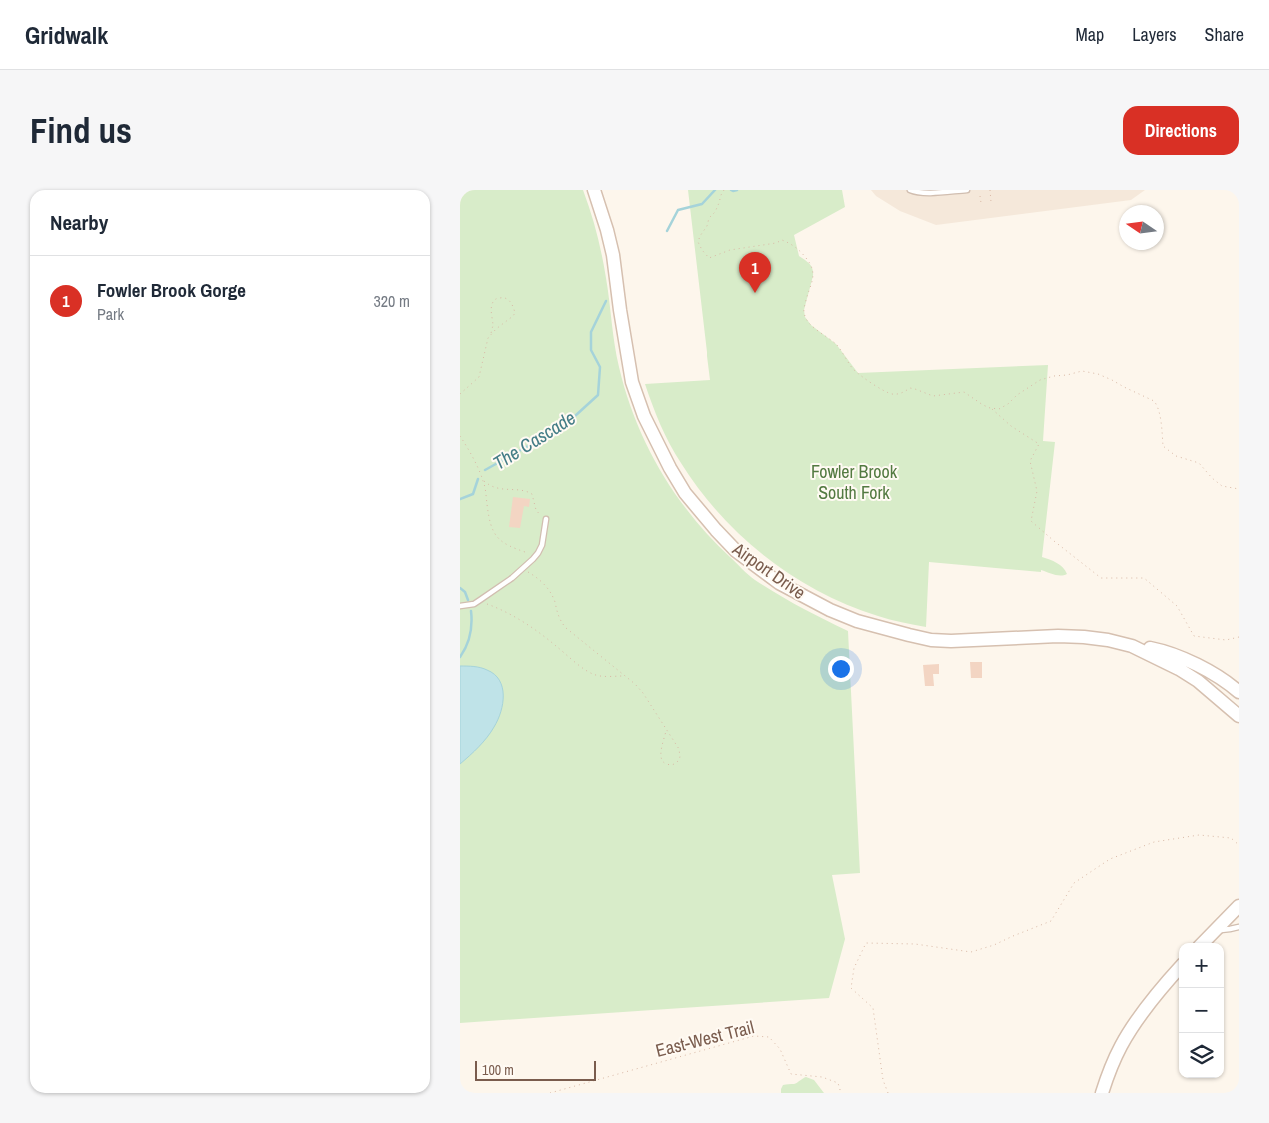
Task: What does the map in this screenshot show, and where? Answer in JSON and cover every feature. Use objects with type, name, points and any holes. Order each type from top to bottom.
[{"type":"main road","name":"Airport Drive","points":[[594,190],[613,255],[618,301],[631,375],[644,416],[685,493],[736,551],[779,583],[830,610],[857,622],[909,636],[951,641],[1058,636],[1084,637],[1132,646],[1179,669],[1218,697],[1239,716]]},
{"type":"main road","name":"Airport Drive","points":[[1127,645],[1153,648],[1173,655],[1214,673],[1239,692]]},
{"type":"main road","points":[[1203,943],[1239,906]]},
{"type":"main road","points":[[1103,1091],[1121,1047],[1133,1027],[1150,1003],[1179,969]]},
{"type":"lane","points":[[910,190],[913,192],[936,193],[967,190]]},
{"type":"lane","points":[[460,606],[474,604],[512,578],[536,556],[542,545],[546,519]]},
{"type":"lane","points":[[1214,930],[1239,927]]},
{"type":"path","points":[[724,190],[715,212],[709,218],[707,226],[698,242],[706,256],[709,258],[714,257],[730,250],[776,243],[782,240],[802,252],[811,263],[814,271],[806,299],[805,317],[811,325],[839,348],[854,370],[875,386],[890,394],[903,393],[910,388],[933,396],[964,392],[983,405],[999,409],[1040,380],[1082,371],[1098,374],[1154,401],[1160,415],[1163,446],[1176,456],[1199,463],[1222,486],[1239,489]]},
{"type":"path","points":[[990,190],[991,202]]},
{"type":"path","points":[[980,196],[981,203]]},
{"type":"path","points":[[460,394],[478,377],[486,342],[491,334],[510,320],[515,313],[512,304],[506,298],[501,297],[492,303],[493,325],[491,334]]},
{"type":"path","points":[[990,408],[1011,426],[1039,444],[1030,461],[1037,491],[1031,521],[1101,578],[1144,578],[1177,606],[1194,636],[1226,640],[1239,638]]},
{"type":"path","points":[[460,436],[483,480],[491,524],[498,540],[536,556]]},
{"type":"path","points":[[483,480],[496,488],[528,491],[532,494],[536,510],[546,519]]},
{"type":"path","points":[[523,569],[541,581],[549,590],[558,616],[566,628],[635,684],[643,693],[680,753],[678,761],[672,765],[665,764],[660,756],[666,731]]},
{"type":"path","points":[[474,604],[487,604],[508,613],[551,642],[590,673],[598,676],[624,676]]},
{"type":"path","points":[[888,1093],[882,1080],[872,1008],[851,988],[854,968],[866,942],[915,944],[971,952],[994,945],[1051,921],[1074,883],[1110,859],[1154,842],[1199,835],[1231,838],[1239,845]]},
{"type":"path","name":"East-West Trail","points":[[550,1093],[754,1036],[769,1038],[780,1049],[791,1074],[822,1077],[838,1083],[841,1093]]},
{"type":"shaded area","points":[[871,190],[1145,190],[1131,200],[936,225],[900,211],[876,196]]},
{"type":"green space","points":[[460,190],[583,190],[594,222],[602,255],[613,334],[626,394],[647,446],[660,470],[692,516],[748,575],[812,614],[848,631],[860,873],[832,875],[845,939],[829,998],[460,1023]]},
{"type":"green space","name":"Fowler Brook South Fork","points":[[688,190],[842,190],[845,207],[794,235],[799,256],[810,264],[813,272],[804,310],[805,317],[811,325],[836,344],[858,373],[1048,365],[1043,441],[1055,442],[1042,557],[1060,565],[1067,574],[1058,575],[1041,570],[1041,572],[929,562],[926,627],[878,616],[819,592],[792,576],[766,557],[719,514],[699,489],[670,444],[660,425],[645,384],[710,380]]},
{"type":"green space","points":[[806,1077],[814,1080],[824,1093],[781,1093],[783,1085],[794,1084]]},
{"type":"water","points":[[460,666],[481,668],[494,674],[502,687],[503,703],[498,720],[491,732],[479,747],[460,764]]},
{"type":"building","points":[[513,497],[530,499],[529,507],[524,506],[520,528],[509,527]]},
{"type":"building","points":[[970,662],[982,662],[982,678],[971,678]]},
{"type":"building","points":[[939,664],[939,674],[933,674],[934,686],[925,686],[923,665]]},
{"type":"waterway","name":"The Cascade","points":[[667,231],[678,210],[702,204],[715,190]]},
{"type":"waterway","name":"The Cascade","points":[[731,190],[737,190]]},
{"type":"waterway","name":"The Cascade","points":[[485,470],[564,426],[598,395],[600,367],[591,350],[591,332],[606,301]]},
{"type":"waterway","name":"The Cascade","points":[[460,499],[473,494],[478,479]]},
{"type":"waterway","points":[[460,588],[465,592],[468,600]]},
{"type":"waterway","points":[[460,657],[470,635],[471,611]]},
{"type":"place","name":"Fowler Brook Gorge","points":[[755,293]]}]
